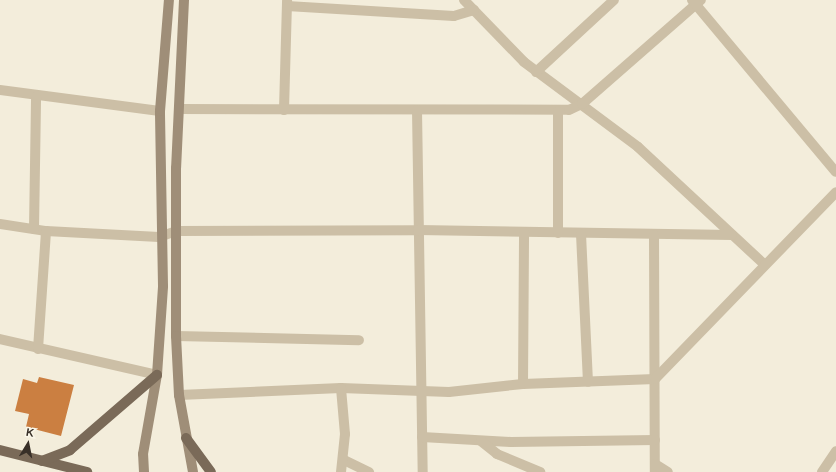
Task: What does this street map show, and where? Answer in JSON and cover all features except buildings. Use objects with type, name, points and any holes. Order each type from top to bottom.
[{"type":"main road","points":[[144,472],[143,454],[157,375],[162,286],[159,237],[160,111],[168,0]]},
{"type":"main road","points":[[184,0],[179,109],[176,231],[176,336],[179,396],[193,472]]},
{"type":"main road","points":[[42,461],[70,450],[157,375]]},
{"type":"main road","points":[[186,438],[211,472]]},
{"type":"main road","points":[[0,450],[87,472]]},
{"type":"street","points":[[464,0],[536,72],[638,146],[763,264]]},
{"type":"street","points":[[536,72],[614,0]]},
{"type":"street","points":[[179,109],[558,112],[582,104],[697,2],[836,172]]},
{"type":"street","points":[[284,110],[287,3],[454,16],[474,10]]},
{"type":"street","points":[[0,90],[36,97],[160,111]]},
{"type":"street","points":[[34,230],[36,97]]},
{"type":"street","points":[[417,110],[420,392],[423,472]]},
{"type":"street","points":[[558,112],[558,233]]},
{"type":"street","points":[[179,396],[341,388],[420,392],[523,384],[655,379],[763,264],[836,192]]},
{"type":"street","points":[[0,224],[46,231],[159,237],[176,231],[418,230],[581,234],[732,235]]},
{"type":"street","points":[[38,349],[46,231]]},
{"type":"street","points":[[523,384],[524,232]]},
{"type":"street","points":[[581,234],[588,382]]},
{"type":"street","points":[[654,235],[655,468],[668,472]]},
{"type":"street","points":[[176,336],[359,340]]},
{"type":"street","points":[[0,339],[38,349],[157,375]]},
{"type":"street","points":[[341,388],[344,460],[341,472]]},
{"type":"street","points":[[422,437],[481,441],[655,440]]},
{"type":"street","points":[[481,441],[497,454],[540,472]]},
{"type":"street","points":[[822,472],[836,451]]},
{"type":"street","points":[[344,460],[369,472]]}]
